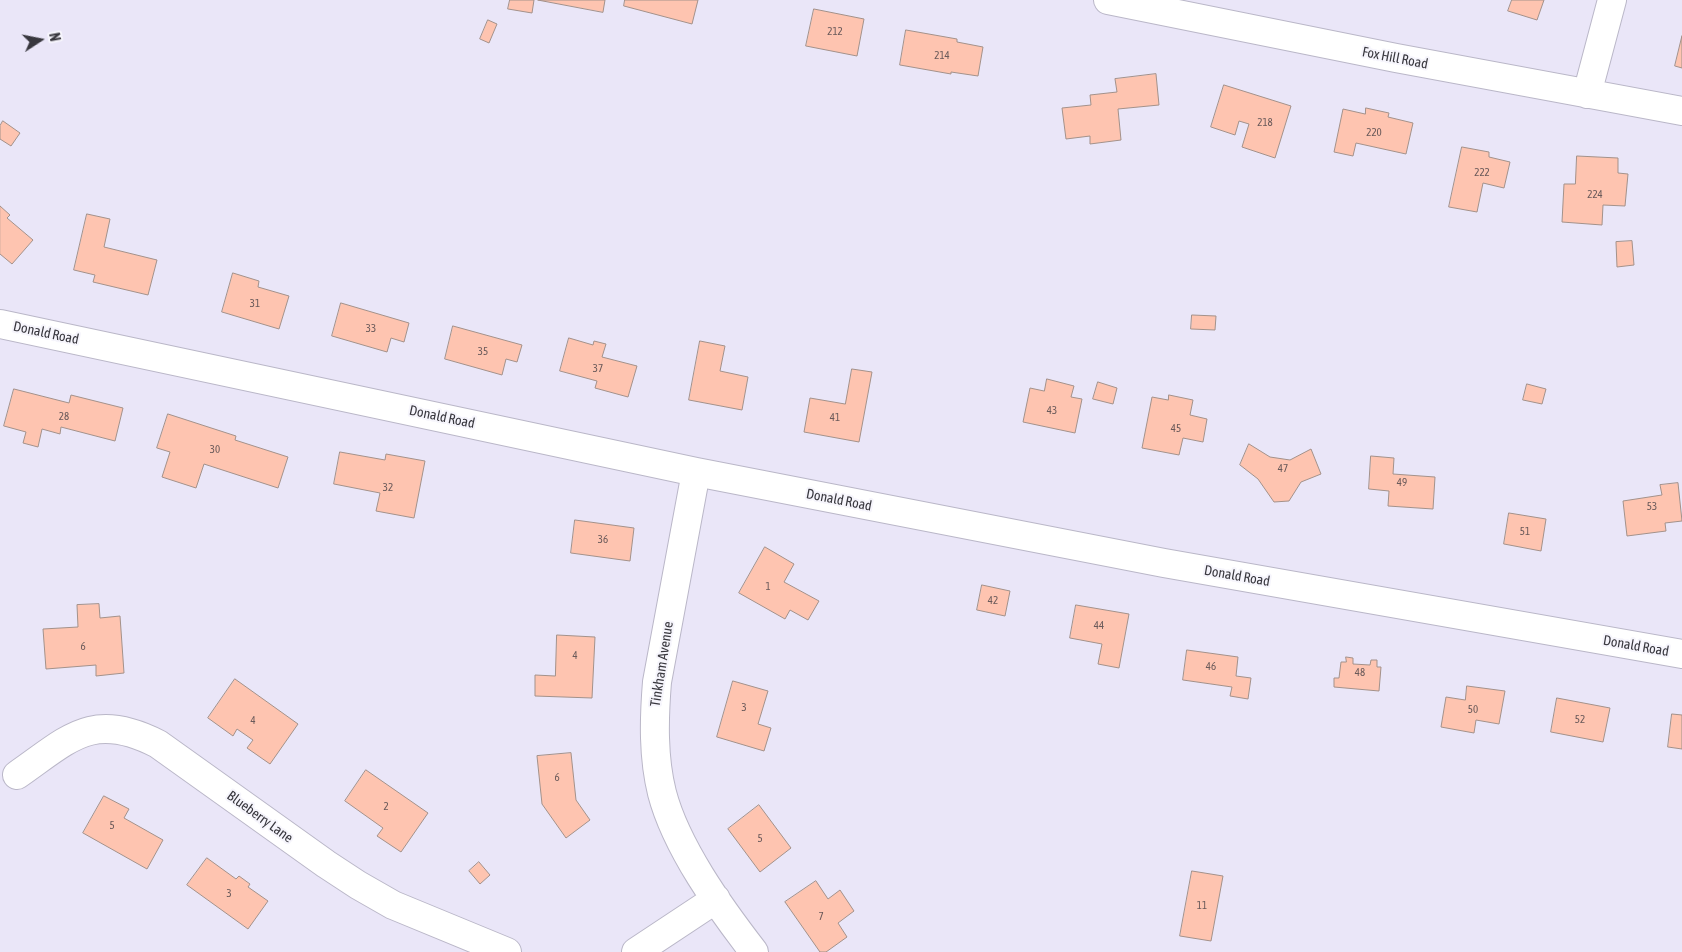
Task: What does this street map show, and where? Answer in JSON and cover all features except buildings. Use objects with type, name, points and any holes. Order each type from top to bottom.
[{"type":"street","name":"Fox Hill Road","points":[[1108,0],[1396,58],[1682,111]]},
{"type":"street","points":[[1587,94],[1612,0]]},
{"type":"street","name":"Donald Road","points":[[0,324],[696,472],[1164,563],[1682,654]]},
{"type":"street","name":"Tinkham Avenue","points":[[696,472],[656,682],[654,716],[656,751],[662,794],[671,820],[684,847],[716,899],[754,952]]},
{"type":"street","name":"Blueberry Lane","points":[[17,775],[82,732],[109,728],[145,737],[158,744],[358,885],[393,905],[507,952]]},
{"type":"street","points":[[636,952],[716,899]]}]
